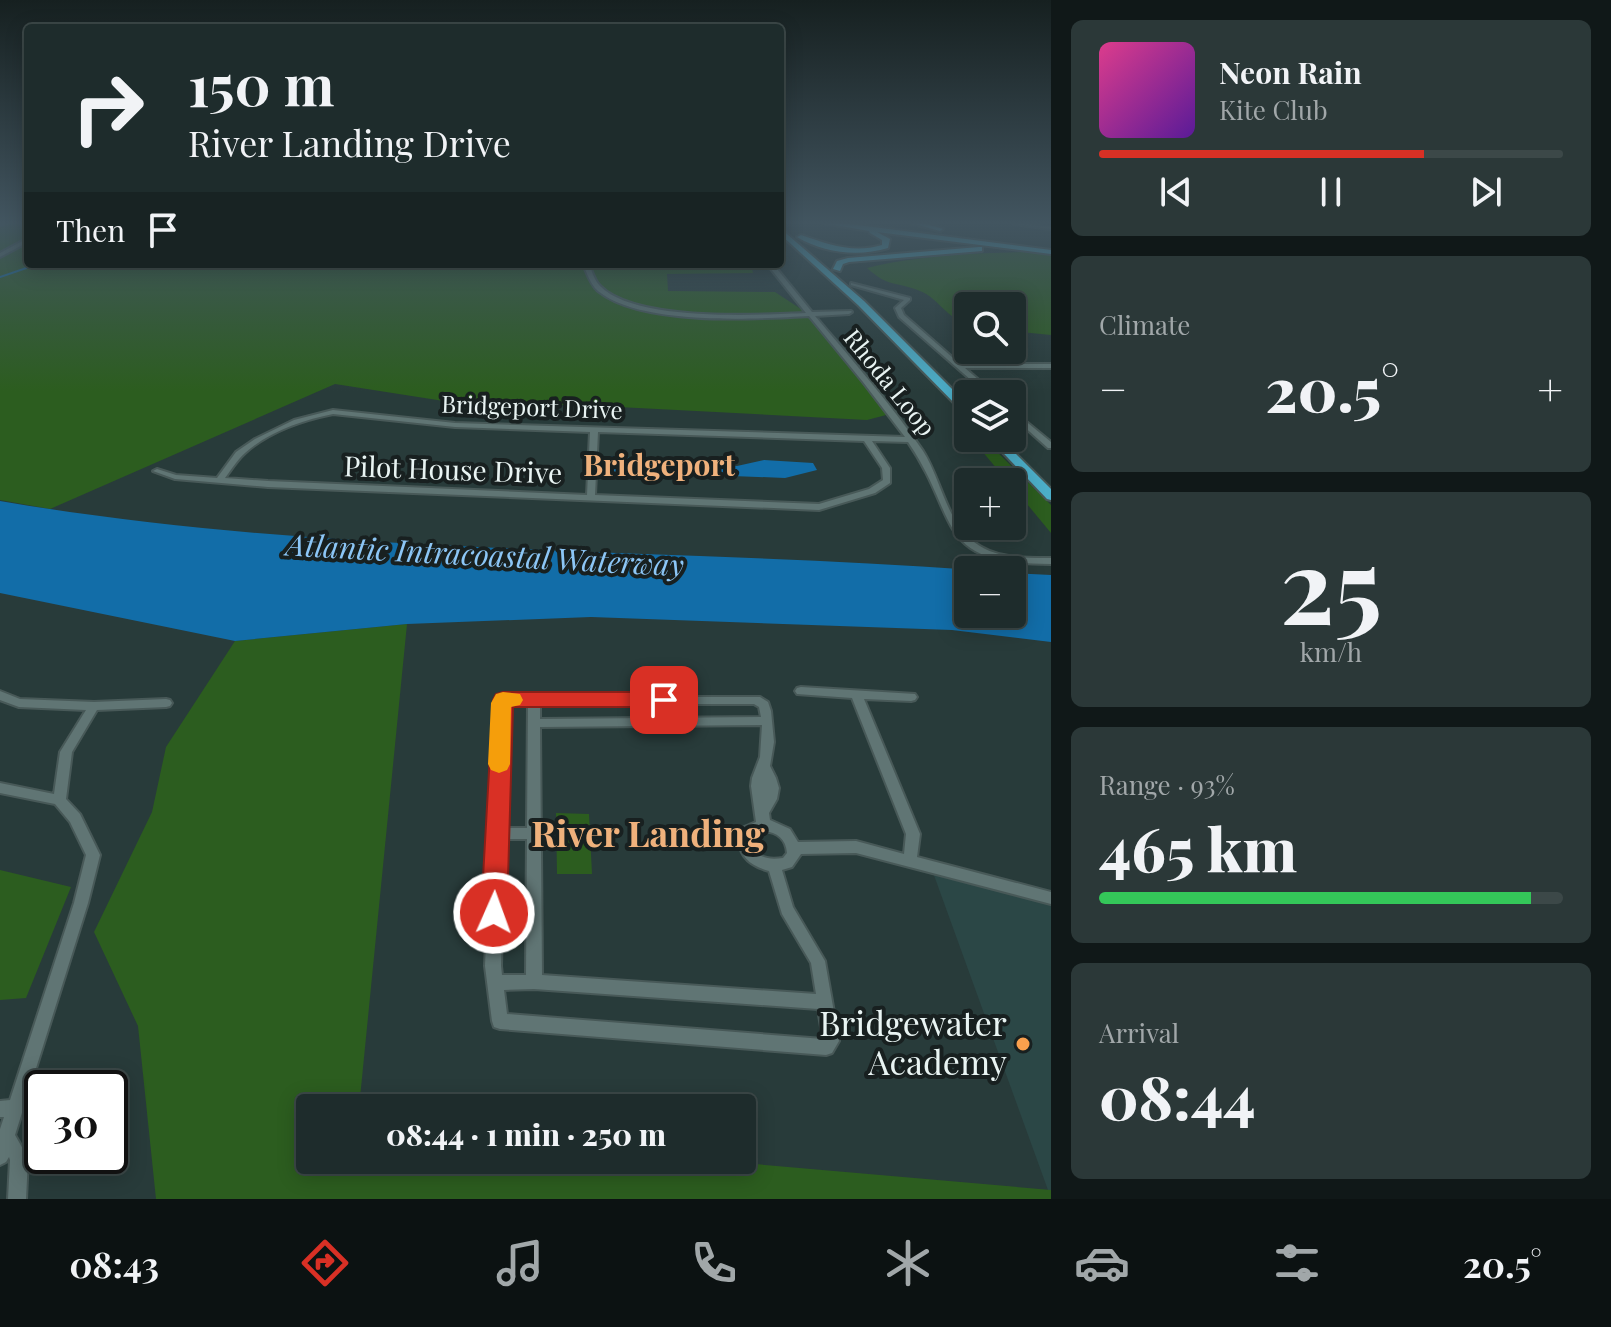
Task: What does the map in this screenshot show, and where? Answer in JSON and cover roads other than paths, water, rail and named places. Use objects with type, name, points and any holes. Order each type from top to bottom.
[{"type":"highway","points":[[838,279],[865,300],[876,319],[954,397]]},
{"type":"highway","points":[[848,279],[954,387]]},
{"type":"highway","points":[[849,312],[860,307],[865,300]]},
{"type":"highway","points":[[849,312],[876,319]]},
{"type":"highway","points":[[1008,452],[1051,496]]},
{"type":"highway","points":[[1018,452],[1051,485]]},
{"type":"street","points":[[592,279],[600,289],[617,300],[663,313],[698,316],[849,312]]},
{"type":"street","name":"Rhoda Loop","points":[[781,279],[908,436],[933,475],[956,529],[966,541],[984,552],[1008,560],[1051,561]]},
{"type":"street","points":[[853,284],[886,292]]},
{"type":"street","points":[[865,300],[886,292]]},
{"type":"street","name":"Rhoda Loop","points":[[886,292],[908,299],[897,311],[975,380]]},
{"type":"street","points":[[959,366],[1051,366]]},
{"type":"street","name":"Bridgeport Drive","points":[[219,480],[241,452],[254,443],[313,416],[333,412],[357,412],[440,424],[594,431],[867,439],[908,436]]},
{"type":"street","points":[[1026,424],[1051,446]]},
{"type":"street","points":[[591,498],[594,431]]},
{"type":"street","name":"Pilot House Drive","points":[[157,471],[175,477],[219,480],[792,508],[835,504],[872,491],[887,481],[886,468],[867,439]]},
{"type":"street","points":[[801,691],[911,697]]},
{"type":"street","points":[[0,695],[19,703],[94,706],[166,703]]},
{"type":"street","points":[[857,695],[913,834],[910,861]]},
{"type":"street","points":[[774,866],[787,909],[818,961],[831,1041],[826,1047],[500,1021],[493,966],[501,703],[503,700],[756,700],[764,705],[767,721],[768,747],[764,766],[773,781],[773,799],[764,817],[751,829],[745,843],[754,859],[774,866],[787,863],[794,848]]},
{"type":"street","points":[[534,700],[534,982]]},
{"type":"street","points":[[664,700],[667,722]]},
{"type":"street","points":[[59,800],[66,752],[94,706]]},
{"type":"street","points":[[534,723],[767,721]]},
{"type":"street","points":[[0,788],[59,800],[75,818],[93,855],[81,903],[7,1109],[7,1137],[0,1156]]},
{"type":"street","points":[[764,817],[783,831],[794,848]]},
{"type":"street","points":[[497,834],[534,833]]},
{"type":"street","points":[[794,848],[856,847],[1051,898]]},
{"type":"street","points":[[495,983],[534,982],[825,1002]]},
{"type":"street","points":[[7,1137],[19,1158],[17,1199]]},
{"type":"water","points":[[607,456],[737,466],[764,460],[813,463],[817,470],[785,478],[605,471]]},
{"type":"water","name":"Atlantic Intracoastal Waterway","points":[[0,501],[121,519],[365,541],[954,569],[954,628],[1026,628],[1026,574],[1051,575],[1051,642],[952,630],[591,617],[407,624],[235,641],[0,593]]},
{"type":"place","name":"Bridgewater Academy","points":[[1023,1044]]},
{"type":"district","name":"Bridgeport","points":[[659,466]]},
{"type":"district","name":"River Landing","points":[[648,834]]}]
